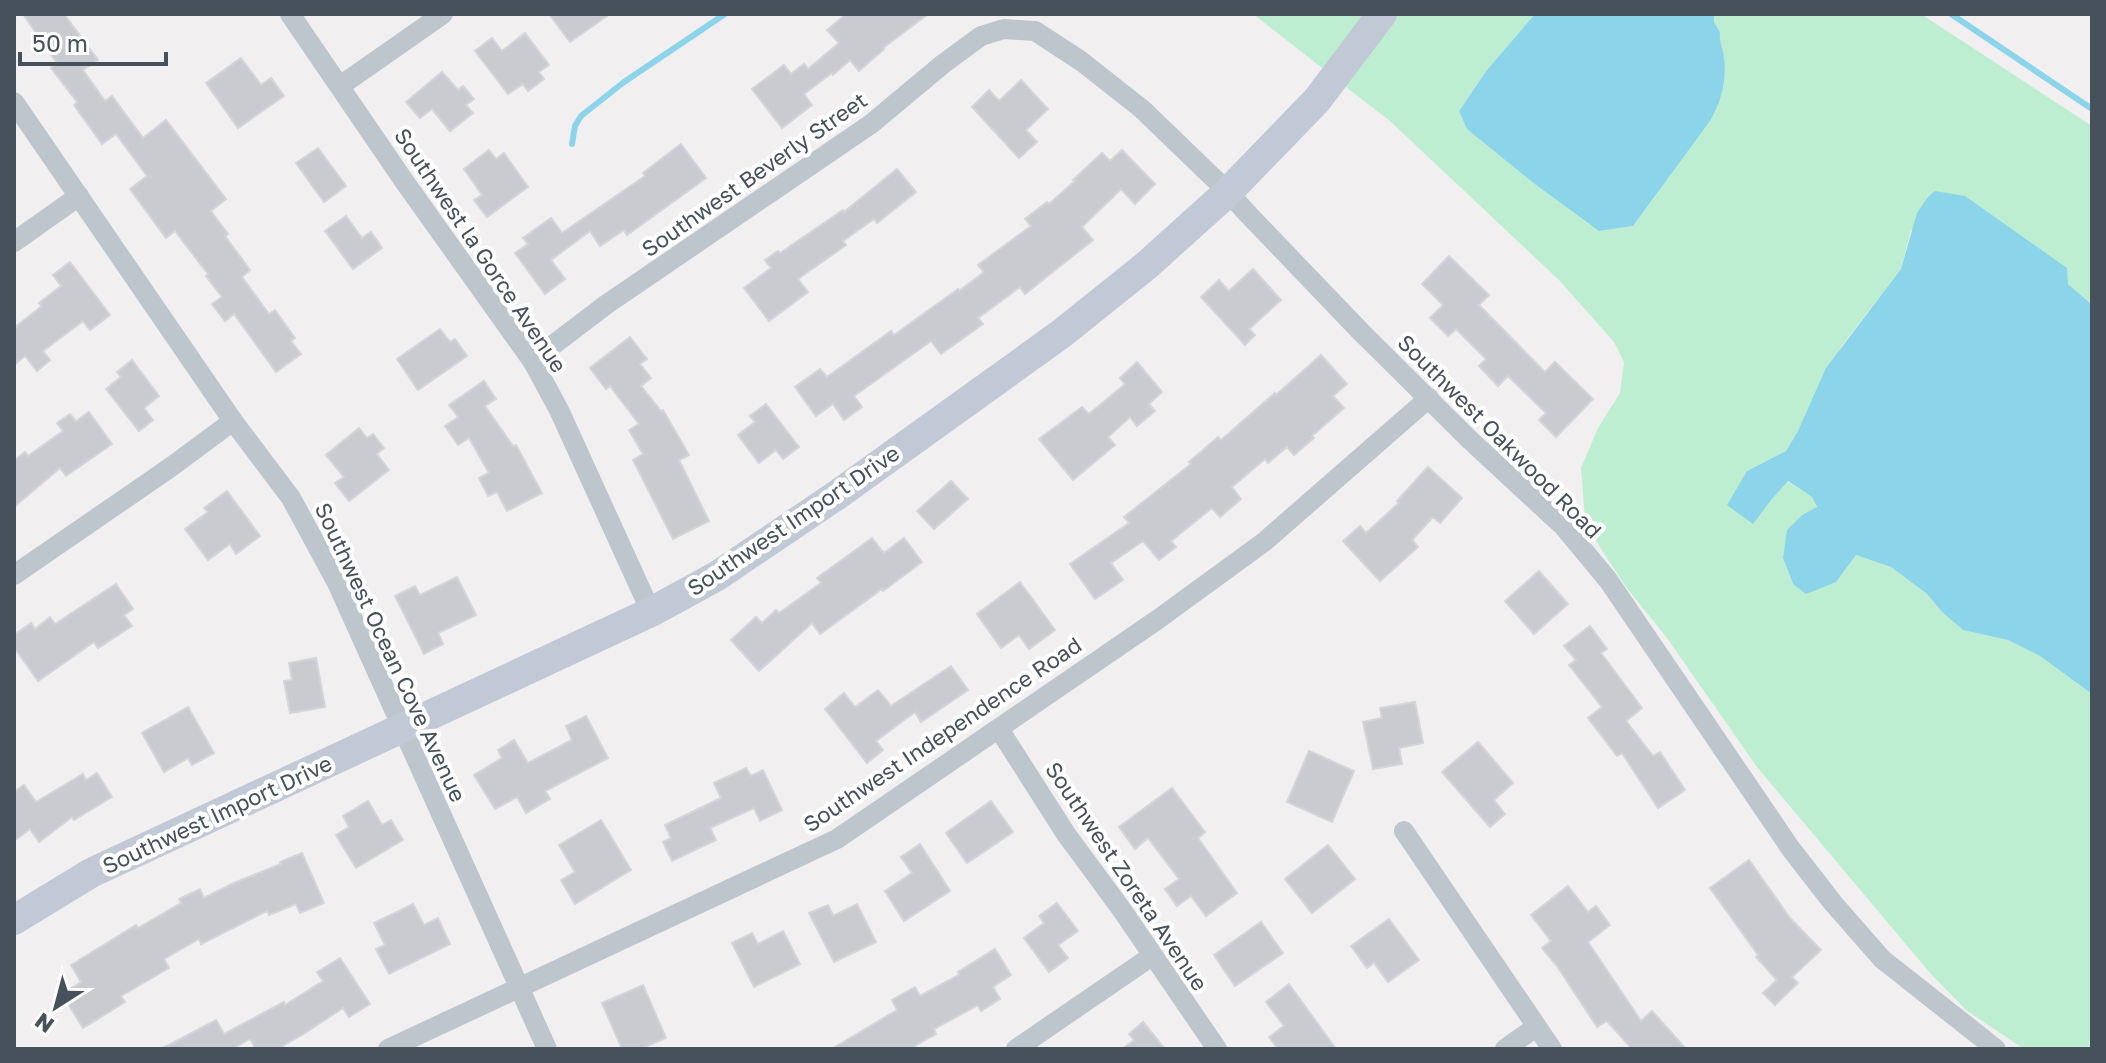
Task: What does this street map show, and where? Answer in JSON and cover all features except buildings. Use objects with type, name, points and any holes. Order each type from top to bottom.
[{"type":"street","name":"Southwest la Gorce Avenue","points":[[290,14],[533,362],[560,410],[651,612]]},
{"type":"street","points":[[340,86],[443,14]]},
{"type":"street","name":"Southwest Import Drive","points":[[14,920],[91,873],[651,612],[717,576],[837,495],[1061,334],[1147,265],[1228,192],[1317,100],[1382,14]]},
{"type":"street","name":"Southwest Oakwood Road","points":[[1004,29],[1035,31],[1081,61],[1142,109],[1228,192],[1362,333],[1470,440],[1564,527],[1608,580],[1791,849],[1833,903],[1882,959],[1996,1049]]},
{"type":"street","name":"Southwest Beverly Street","points":[[533,362],[607,304],[871,124],[981,36],[1004,29]]},
{"type":"street","name":"Southwest Ocean Cove Avenue","points":[[14,102],[233,421],[291,498],[337,583],[547,1049]]},
{"type":"street","points":[[14,242],[79,196]]},
{"type":"street","name":"Southwest Independence Road","points":[[388,1049],[837,839],[1157,620],[1264,542],[1429,398]]},
{"type":"street","points":[[14,575],[233,421]]},
{"type":"street","name":"Southwest Zoreta Avenue","points":[[999,729],[1066,834],[1217,1049]]},
{"type":"street","points":[[1404,831],[1552,1049]]},
{"type":"street","points":[[1016,1049],[1152,956]]},
{"type":"street","points":[[1505,1049],[1536,1027]]},
{"type":"green space","points":[[1253,14],[1370,14],[1326,71]]},
{"type":"green space","points":[[1395,14],[1535,14],[1487,70],[1459,111],[1468,129],[1536,185],[1599,231],[1633,226],[1710,121],[1724,58],[1714,14],[1921,14],[2092,126],[2092,307],[2068,284],[1911,230],[1901,269],[1841,347],[1786,451],[1747,471],[1771,500],[1787,481],[1812,497],[1817,508],[1802,515],[1788,530],[1783,558],[1793,584],[1836,582],[1856,555],[1891,567],[1927,594],[1963,630],[2008,640],[2040,656],[2092,694],[2092,1049],[2024,1049],[1966,1010],[1930,973],[1757,767],[1667,638],[1626,587],[1585,519],[1581,468],[1598,428],[1620,393],[1624,362],[1614,342],[1559,280],[1390,121],[1342,84]]},
{"type":"water","points":[[1535,14],[1714,14],[1725,66],[1717,106],[1710,121],[1633,226],[1599,231],[1467,129],[1459,111],[1487,70]]},
{"type":"water","points":[[1935,191],[1965,196],[2067,268],[2068,284],[2092,307],[2092,694],[2040,656],[2008,640],[1963,630],[1927,594],[1891,567],[1856,555],[1836,582],[1806,594],[1793,584],[1783,558],[1787,530],[1802,515],[1817,507],[1812,497],[1788,481],[1753,524],[1727,505],[1747,471],[1786,451],[1826,368],[1901,269],[1917,213]]},
{"type":"waterway","points":[[572,144],[575,126],[581,116],[624,82],[725,14]]},
{"type":"waterway","points":[[1951,14],[2092,109]]}]
